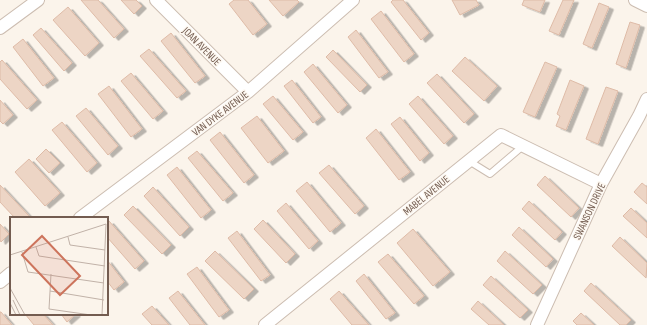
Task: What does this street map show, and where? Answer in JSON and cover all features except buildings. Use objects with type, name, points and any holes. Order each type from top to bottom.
[{"type":"street","points":[[0,28],[38,0]]},
{"type":"street","name":"JOAN AVENUE","points":[[156,0],[248,92]]},
{"type":"street","name":"VAN DYKE AVENUE","points":[[81,217],[248,92],[353,0]]},
{"type":"street","points":[[635,0],[647,6]]},
{"type":"street","name":"SWANSON DRIVE","points":[[537,325],[601,184],[647,99]]},
{"type":"street","name":"MABEL AVENUE","points":[[265,325],[501,135],[601,184]]},
{"type":"street","points":[[0,282],[10,274]]},
{"type":"lane","points":[[469,161],[490,174],[524,146]]}]
